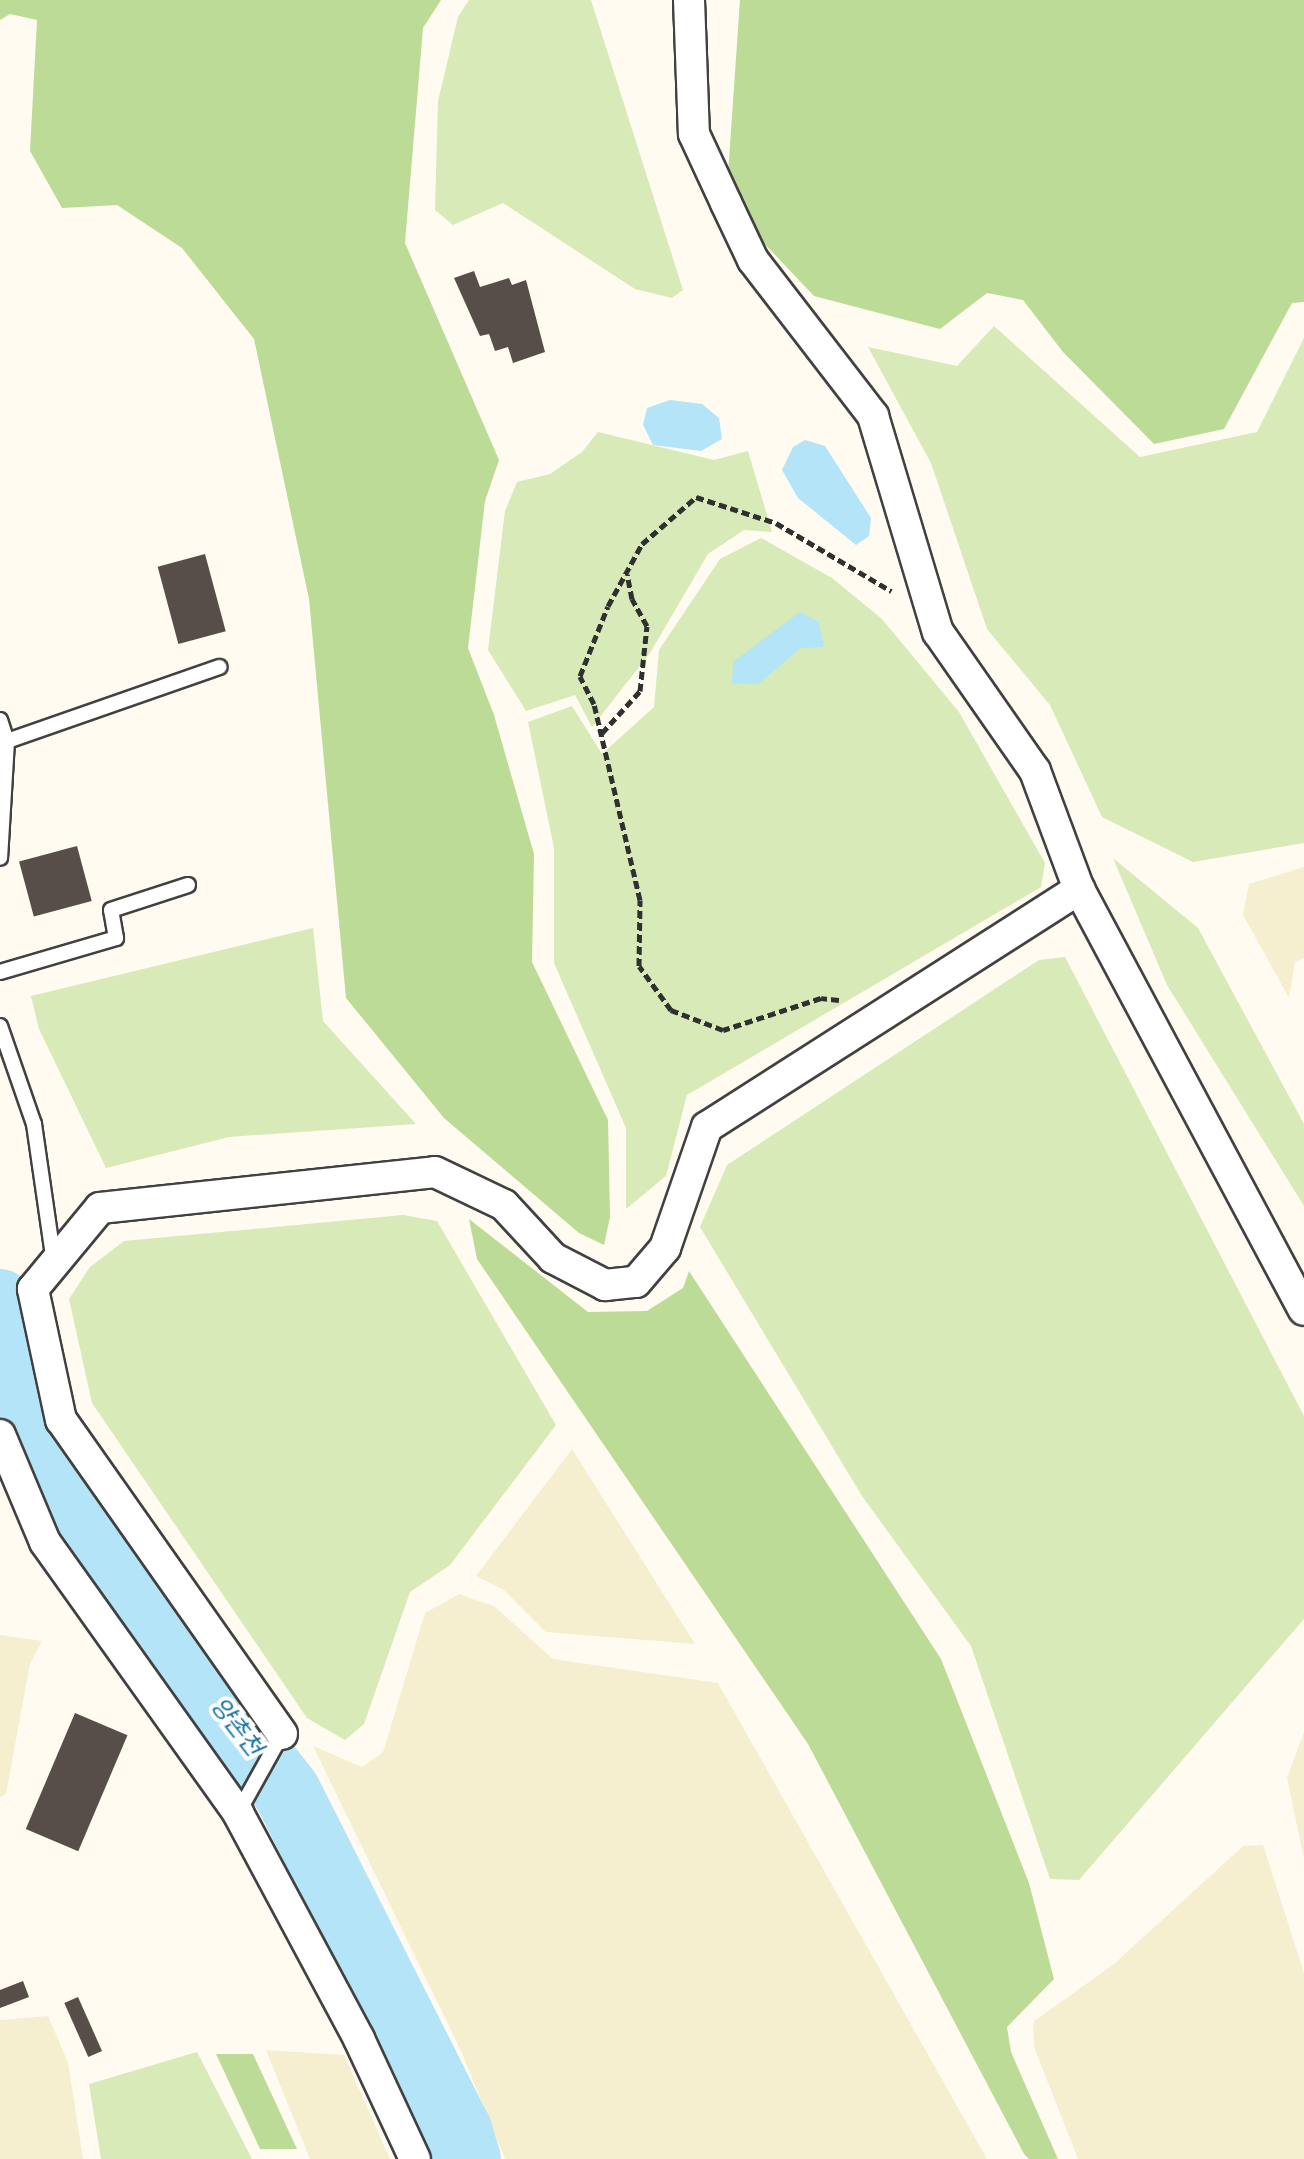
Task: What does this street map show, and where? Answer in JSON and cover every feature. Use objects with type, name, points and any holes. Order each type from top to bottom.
[{"type":"street","points":[[689,0],[694,134],[753,260],[873,416],[938,632],[1035,771],[1079,889],[1304,1310]]},
{"type":"street","points":[[282,1734],[61,1420],[33,1289],[100,1208],[435,1172],[504,1205],[553,1258],[605,1285],[636,1282],[665,1248],[707,1127],[1079,889]]},
{"type":"street","points":[[0,1435],[45,1542],[238,1813],[359,2039],[415,2159]]},
{"type":"lane","points":[[7,741],[219,667]]},
{"type":"lane","points":[[0,720],[7,741],[0,858]]},
{"type":"lane","points":[[0,972],[116,938],[111,910],[188,885]]},
{"type":"lane","points":[[0,1026],[34,1124],[54,1263]]},
{"type":"lane","points":[[238,1813],[282,1734]]},
{"type":"path","points":[[891,1009],[821,998],[723,1030],[671,1010],[639,966],[640,900],[602,733],[580,676],[626,572],[642,544],[696,497],[776,523],[933,616]]},
{"type":"path","points":[[602,733],[640,691],[647,626],[632,599],[626,572]]},
{"type":"shaded area","points":[[1304,867],[1304,958],[1295,962],[1289,998],[1243,915],[1249,884]]},
{"type":"shaded area","points":[[572,1449],[695,1644],[546,1632],[504,1590],[476,1576]]},
{"type":"shaded area","points":[[459,1594],[494,1606],[553,1659],[718,1683],[987,2159],[505,2159],[461,2051],[313,1746],[362,1767],[383,1752],[425,1613]]},
{"type":"shaded area","points":[[0,1635],[42,1641],[30,1664],[6,1794],[0,1797]]},
{"type":"shaded area","points":[[1304,1732],[1304,1859],[1287,1778]]},
{"type":"shaded area","points":[[1263,1845],[1304,1973],[1304,2159],[1078,2159],[1034,2047],[1033,2022],[1114,1964],[1243,1846]]},
{"type":"shaded area","points":[[48,2016],[68,2062],[83,2159],[0,2159],[0,2020]]},
{"type":"shaded area","points":[[266,2050],[344,2055],[390,2159],[310,2159]]},
{"type":"green space","points":[[0,0],[441,0],[423,28],[405,243],[499,460],[485,501],[468,648],[494,715],[534,854],[532,962],[608,1120],[610,1217],[604,1245],[579,1233],[444,1118],[346,998],[309,599],[254,339],[182,248],[117,205],[62,208],[30,151],[37,20],[10,14],[0,20]]},
{"type":"green space","points":[[469,0],[591,0],[683,290],[672,298],[635,289],[503,203],[453,225],[435,210],[438,101],[458,17]]},
{"type":"green space","points":[[740,0],[1304,0],[1304,302],[1292,303],[1224,429],[1154,444],[1063,352],[1023,300],[987,293],[940,329],[814,296],[726,203]]},
{"type":"green space","points":[[994,326],[1140,457],[1257,432],[1304,338],[1304,843],[1193,862],[1102,817],[1050,705],[987,629],[931,463],[868,347],[957,366]]},
{"type":"green space","points":[[598,432],[714,460],[748,451],[772,532],[744,530],[708,554],[650,653],[592,727],[575,695],[526,711],[488,650],[505,511],[517,482],[550,474],[582,452]]},
{"type":"green space","points":[[761,538],[832,578],[882,619],[959,712],[1045,863],[1041,887],[687,1095],[666,1176],[626,1209],[626,1128],[554,963],[554,848],[528,722],[572,706],[602,754],[654,707],[659,650],[720,559]]},
{"type":"green space","points":[[1113,858],[1198,928],[1304,1124],[1304,1206],[1167,985]]},
{"type":"green space","points":[[313,928],[323,1021],[416,1124],[229,1137],[106,1168],[39,1029],[31,996]]},
{"type":"green space","points":[[1065,957],[1304,1416],[1304,1619],[1079,1880],[1050,1879],[971,1646],[862,1496],[700,1227],[727,1165],[1039,960]]},
{"type":"green space","points":[[403,1215],[437,1221],[556,1425],[450,1565],[410,1592],[364,1724],[345,1740],[307,1718],[92,1403],[69,1299],[90,1267],[124,1241]]},
{"type":"green space","points":[[469,1219],[588,1312],[647,1311],[683,1288],[689,1271],[941,1659],[1029,1883],[1054,1979],[1007,2027],[1011,2052],[1058,2159],[1029,2159],[1024,2154],[808,1744],[477,1259]]},
{"type":"green space","points":[[197,2052],[252,2159],[101,2159],[89,2084]]},
{"type":"green space","points":[[216,2054],[253,2054],[297,2149],[260,2149]]},
{"type":"water","points":[[670,400],[702,404],[719,418],[722,439],[701,451],[653,445],[643,425],[647,408]]},
{"type":"water","points":[[805,440],[825,446],[871,518],[869,536],[856,545],[798,498],[782,470],[793,447]]},
{"type":"water","points":[[800,612],[819,622],[824,647],[801,648],[758,684],[732,683],[733,662]]},
{"type":"building","points":[[474,271],[480,287],[509,278],[512,285],[526,280],[545,352],[513,363],[508,347],[495,351],[489,334],[480,336],[454,278]]},
{"type":"building","points":[[205,554],[226,631],[178,644],[158,567]]},
{"type":"building","points":[[77,846],[92,901],[34,917],[19,862]]},
{"type":"building","points":[[75,1713],[127,1735],[78,1851],[26,1829]]},
{"type":"building","points":[[23,1981],[29,1997],[0,2008],[0,1990]]},
{"type":"building","points":[[78,1997],[102,2051],[88,2057],[64,2003]]},
{"type":"waterway","name":"양촌천","points":[[0,1303],[14,1389],[87,1522],[193,1672],[287,1792],[458,2130],[467,2159]]}]
